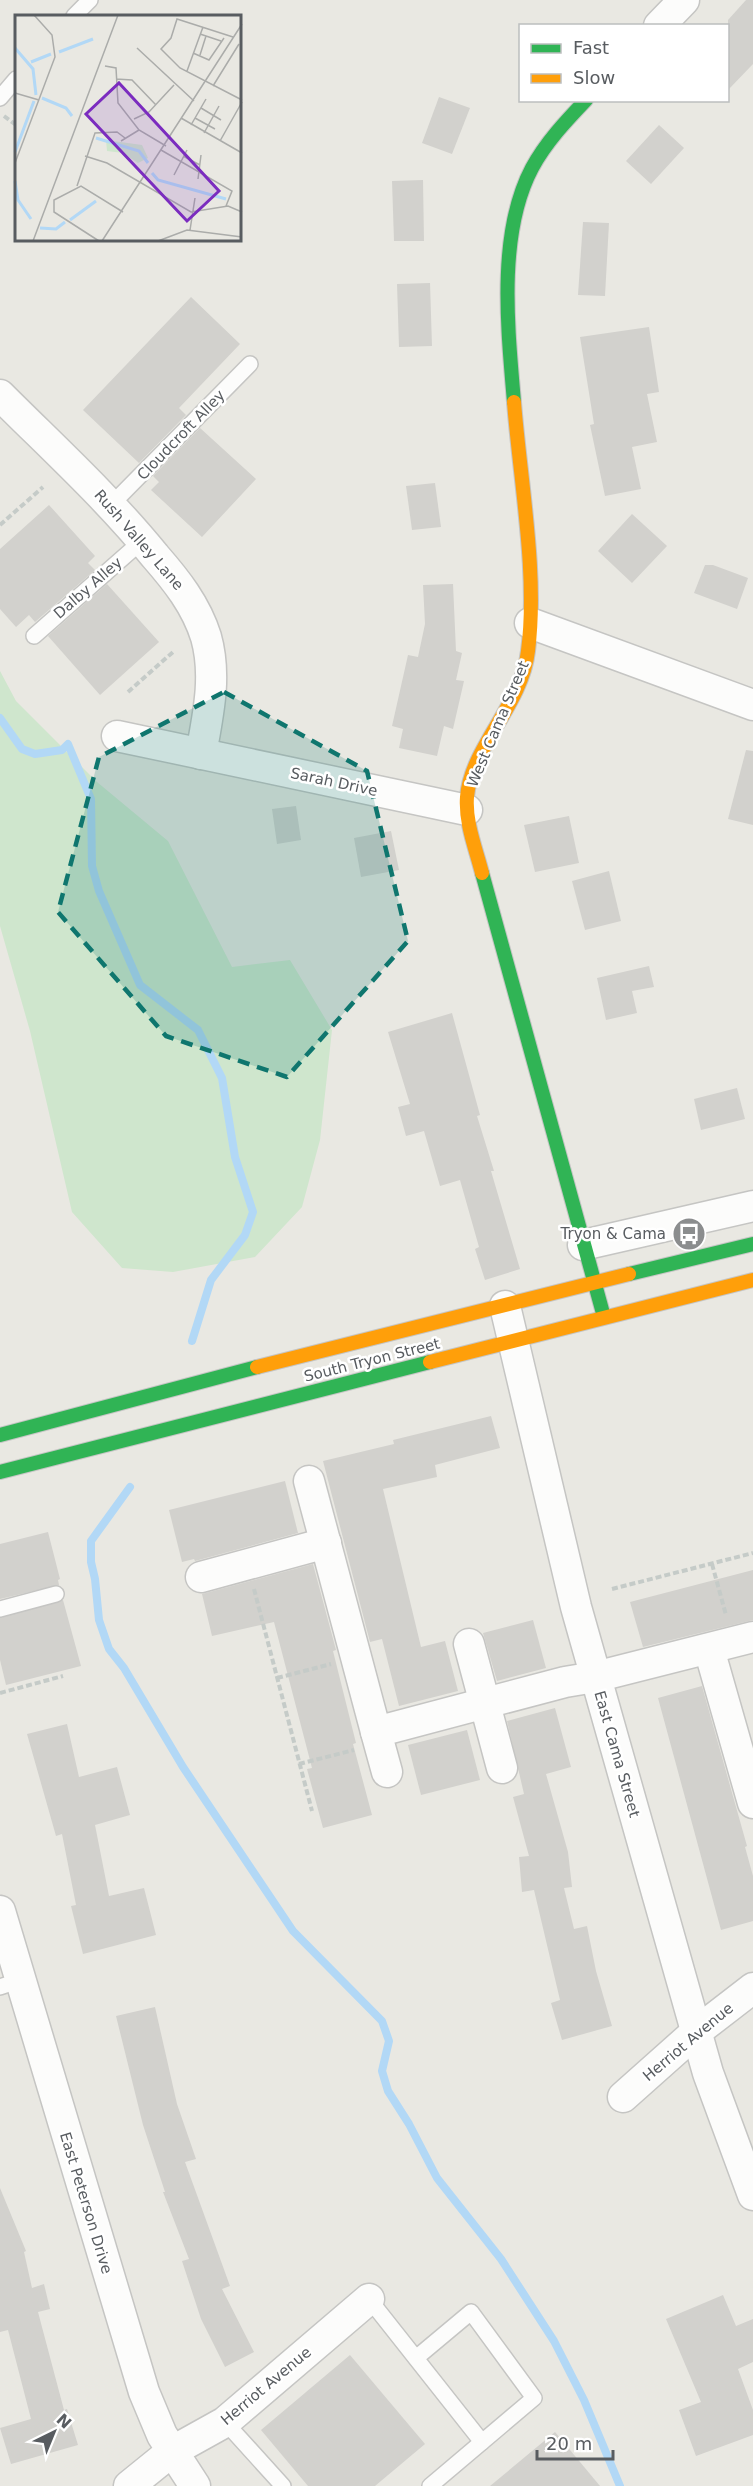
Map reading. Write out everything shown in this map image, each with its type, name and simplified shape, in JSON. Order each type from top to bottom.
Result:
[{"type":"main road","name":"West Cama Street","points":[[584,102],[546,143],[527,179],[511,237],[508,291],[510,353],[529,564],[530,623],[525,669],[477,764],[468,788],[467,810],[474,843],[604,1317]]},
{"type":"main road","name":"South Tryon Street","points":[[0,1435],[329,1348],[753,1244]]},
{"type":"main road","name":"South Tryon Street","points":[[0,1472],[753,1280]]},
{"type":"street","points":[[661,24],[684,0]]},
{"type":"street","name":"Rush Valley Lane","points":[[0,395],[143,540],[177,582],[195,610],[206,637],[211,666],[211,694],[201,754]]},
{"type":"street","points":[[530,623],[753,705]]},
{"type":"street","name":"Sarah Drive","points":[[117,736],[467,810]]},
{"type":"street","points":[[583,1245],[753,1206]]},
{"type":"street","name":"East Cama Street","points":[[505,1306],[576,1607],[696,2032],[724,2120],[753,2195]]},
{"type":"street","points":[[309,1481],[326,1543],[369,1740],[387,1772]]},
{"type":"street","points":[[201,1577],[326,1543]]},
{"type":"street","points":[[369,1740],[485,1703],[753,1637]]},
{"type":"street","points":[[469,1644],[502,1768]]},
{"type":"street","points":[[708,1648],[753,1803]]},
{"type":"street","name":"East Peterson Drive","points":[[0,1913],[10,1984],[144,2392],[171,2452],[195,2486]]},
{"type":"street","name":"Herriot Avenue","points":[[623,2097],[696,2032],[753,1988]]},
{"type":"street","name":"Herriot Avenue","points":[[129,2486],[171,2452],[225,2422],[369,2300]]},
{"type":"lane","points":[[75,15],[90,0]]},
{"type":"lane","points":[[0,98],[15,79]]},
{"type":"lane","name":"Cloudcroft Alley","points":[[111,505],[250,364]]},
{"type":"lane","name":"Dalby Alley","points":[[34,636],[143,540]]},
{"type":"lane","points":[[0,1609],[56,1593]]},
{"type":"lane","points":[[369,2300],[482,2442]]},
{"type":"lane","points":[[416,2358],[471,2313],[534,2398],[430,2486]]},
{"type":"lane","points":[[225,2422],[283,2486]]},
{"type":"path","points":[[1,114],[15,124]]},
{"type":"path","points":[[0,525],[43,487]]},
{"type":"path","points":[[128,692],[173,652]]},
{"type":"path","points":[[612,1589],[753,1553]]},
{"type":"path","points":[[712,1564],[727,1620]]},
{"type":"path","points":[[253,1584],[312,1811]]},
{"type":"path","points":[[277,1678],[338,1662]]},
{"type":"path","points":[[0,1693],[63,1676]]},
{"type":"path","points":[[299,1764],[369,1740]]},
{"type":"highlighted area","points":[[224,692],[367,771],[408,941],[287,1077],[166,1036],[58,912],[99,757]]},
{"type":"green space","points":[[0,671],[16,701],[97,782],[168,841],[232,967],[290,960],[332,1030],[320,1140],[302,1207],[255,1257],[173,1272],[122,1268],[72,1212],[30,1031],[0,926]]},
{"type":"building","points":[[746,0],[753,0],[753,64],[729,89],[729,24],[728,20]]},
{"type":"building","points":[[439,97],[470,108],[452,154],[422,143]]},
{"type":"building","points":[[659,125],[684,148],[651,184],[626,161]]},
{"type":"building","points":[[423,180],[424,241],[394,241],[392,181]]},
{"type":"building","points":[[583,222],[609,223],[605,296],[578,295]]},
{"type":"building","points":[[430,283],[432,346],[399,347],[397,284]]},
{"type":"building","points":[[191,297],[240,344],[179,408],[186,415],[139,463],[83,410]]},
{"type":"building","points":[[649,327],[659,392],[647,394],[657,442],[632,447],[641,489],[605,496],[590,425],[594,424],[580,337]]},
{"type":"building","points":[[200,428],[256,479],[202,537],[151,490],[159,482],[153,476]]},
{"type":"building","points":[[435,483],[441,527],[412,530],[406,486]]},
{"type":"building","points":[[49,505],[95,556],[88,563],[95,570],[35,622],[29,615],[16,627],[0,609],[0,549]]},
{"type":"building","points":[[632,514],[667,546],[632,583],[598,551]]},
{"type":"building","points":[[705,565],[713,565],[748,578],[737,609],[694,593]]},
{"type":"building","points":[[107,584],[159,642],[100,695],[48,636]]},
{"type":"building","points":[[453,584],[456,651],[462,653],[456,680],[464,681],[453,729],[444,726],[437,756],[399,748],[403,729],[392,726],[408,655],[418,657],[425,624],[423,585]]},
{"type":"building","points":[[746,750],[753,751],[753,825],[728,819]]},
{"type":"building","points":[[296,806],[301,840],[277,844],[272,809]]},
{"type":"building","points":[[569,816],[579,863],[535,872],[524,825]]},
{"type":"building","points":[[391,831],[399,870],[361,877],[354,838]]},
{"type":"building","points":[[609,871],[621,921],[585,930],[572,881]]},
{"type":"building","points":[[649,966],[654,987],[632,991],[637,1013],[606,1020],[597,978]]},
{"type":"building","points":[[452,1013],[480,1115],[477,1116],[494,1171],[491,1171],[520,1269],[485,1280],[475,1249],[479,1247],[460,1180],[440,1186],[424,1131],[406,1136],[398,1107],[410,1104],[388,1032]]},
{"type":"building","points":[[737,1088],[745,1119],[701,1130],[694,1099]]},
{"type":"building","points":[[491,1416],[500,1448],[435,1465],[437,1477],[383,1489],[421,1647],[445,1641],[458,1691],[399,1706],[382,1639],[370,1642],[323,1461],[394,1444],[393,1440]]},
{"type":"building","points":[[285,1481],[298,1533],[195,1561],[194,1559],[182,1562],[169,1510]]},
{"type":"building","points":[[48,1532],[60,1579],[58,1580],[59,1585],[0,1599],[0,1544]]},
{"type":"building","points":[[313,1564],[336,1650],[333,1651],[356,1743],[353,1744],[372,1815],[323,1828],[307,1769],[312,1768],[274,1622],[212,1636],[202,1594]]},
{"type":"building","points":[[753,1570],[753,1620],[643,1647],[630,1602]]},
{"type":"building","points":[[63,1600],[81,1666],[6,1685],[0,1660],[0,1618]]},
{"type":"building","points":[[533,1620],[546,1668],[497,1681],[483,1633]]},
{"type":"building","points":[[702,1686],[747,1846],[745,1847],[753,1876],[753,1921],[721,1930],[658,1698]]},
{"type":"building","points":[[555,1708],[571,1767],[546,1774],[568,1852],[572,1887],[564,1888],[574,1929],[587,1926],[596,1971],[612,2026],[562,2040],[551,2003],[560,2000],[534,1890],[522,1892],[519,1857],[529,1856],[513,1797],[524,1794],[507,1721]]},
{"type":"building","points":[[67,1724],[79,1777],[117,1767],[130,1815],[95,1825],[109,1896],[144,1888],[156,1935],[83,1954],[71,1906],[76,1905],[62,1834],[56,1836],[27,1734]]},
{"type":"building","points":[[467,1730],[480,1780],[421,1795],[408,1745]]},
{"type":"building","points":[[155,2007],[177,2104],[196,2159],[185,2162],[230,2286],[222,2289],[254,2352],[225,2367],[201,2319],[182,2261],[189,2259],[163,2192],[165,2192],[143,2125],[116,2016]]},
{"type":"building","points":[[0,2188],[26,2251],[24,2252],[32,2288],[44,2284],[50,2309],[38,2312],[64,2410],[67,2409],[78,2445],[11,2464],[0,2428],[31,2419],[8,2330],[0,2332]]},
{"type":"building","points":[[723,2295],[736,2326],[753,2319],[753,2362],[738,2369],[753,2410],[753,2435],[696,2456],[679,2410],[701,2402],[666,2319]]},
{"type":"building","points":[[350,2355],[425,2444],[375,2486],[308,2486],[261,2430]]},
{"type":"building","points":[[555,2432],[600,2486],[490,2486]]},
{"type":"waterway","points":[[0,718],[22,749],[35,754],[62,750],[68,744],[91,799],[92,866],[99,891],[140,985],[198,1030],[222,1078],[235,1157],[253,1212],[245,1235],[211,1280],[192,1341]]},
{"type":"waterway","points":[[130,1487],[91,1541],[91,1562],[99,1620],[109,1649],[124,1668],[183,1767],[293,1931],[382,2021],[389,2041],[382,2071],[388,2091],[409,2124],[437,2178],[501,2259],[554,2341],[584,2400],[620,2486]]},
{"type":"traffic: fast","points":[[514,402],[508,314],[509,252],[514,222],[521,194],[532,168],[557,132],[584,102]]},
{"type":"traffic: fast","points":[[482,873],[604,1317]]},
{"type":"traffic: fast","points":[[629,1274],[753,1244]]},
{"type":"traffic: fast","points":[[0,1472],[430,1362]]},
{"type":"traffic: fast","points":[[0,1435],[257,1367]]},
{"type":"traffic: slow","points":[[482,873],[468,816],[467,797],[477,761],[507,708],[524,671],[531,621],[530,559],[514,402]]},
{"type":"traffic: slow","points":[[257,1367],[629,1274]]},
{"type":"traffic: slow","points":[[430,1362],[753,1280]]},
{"type":"place","name":"Tryon & Cama","points":[[689,1234]]}]
